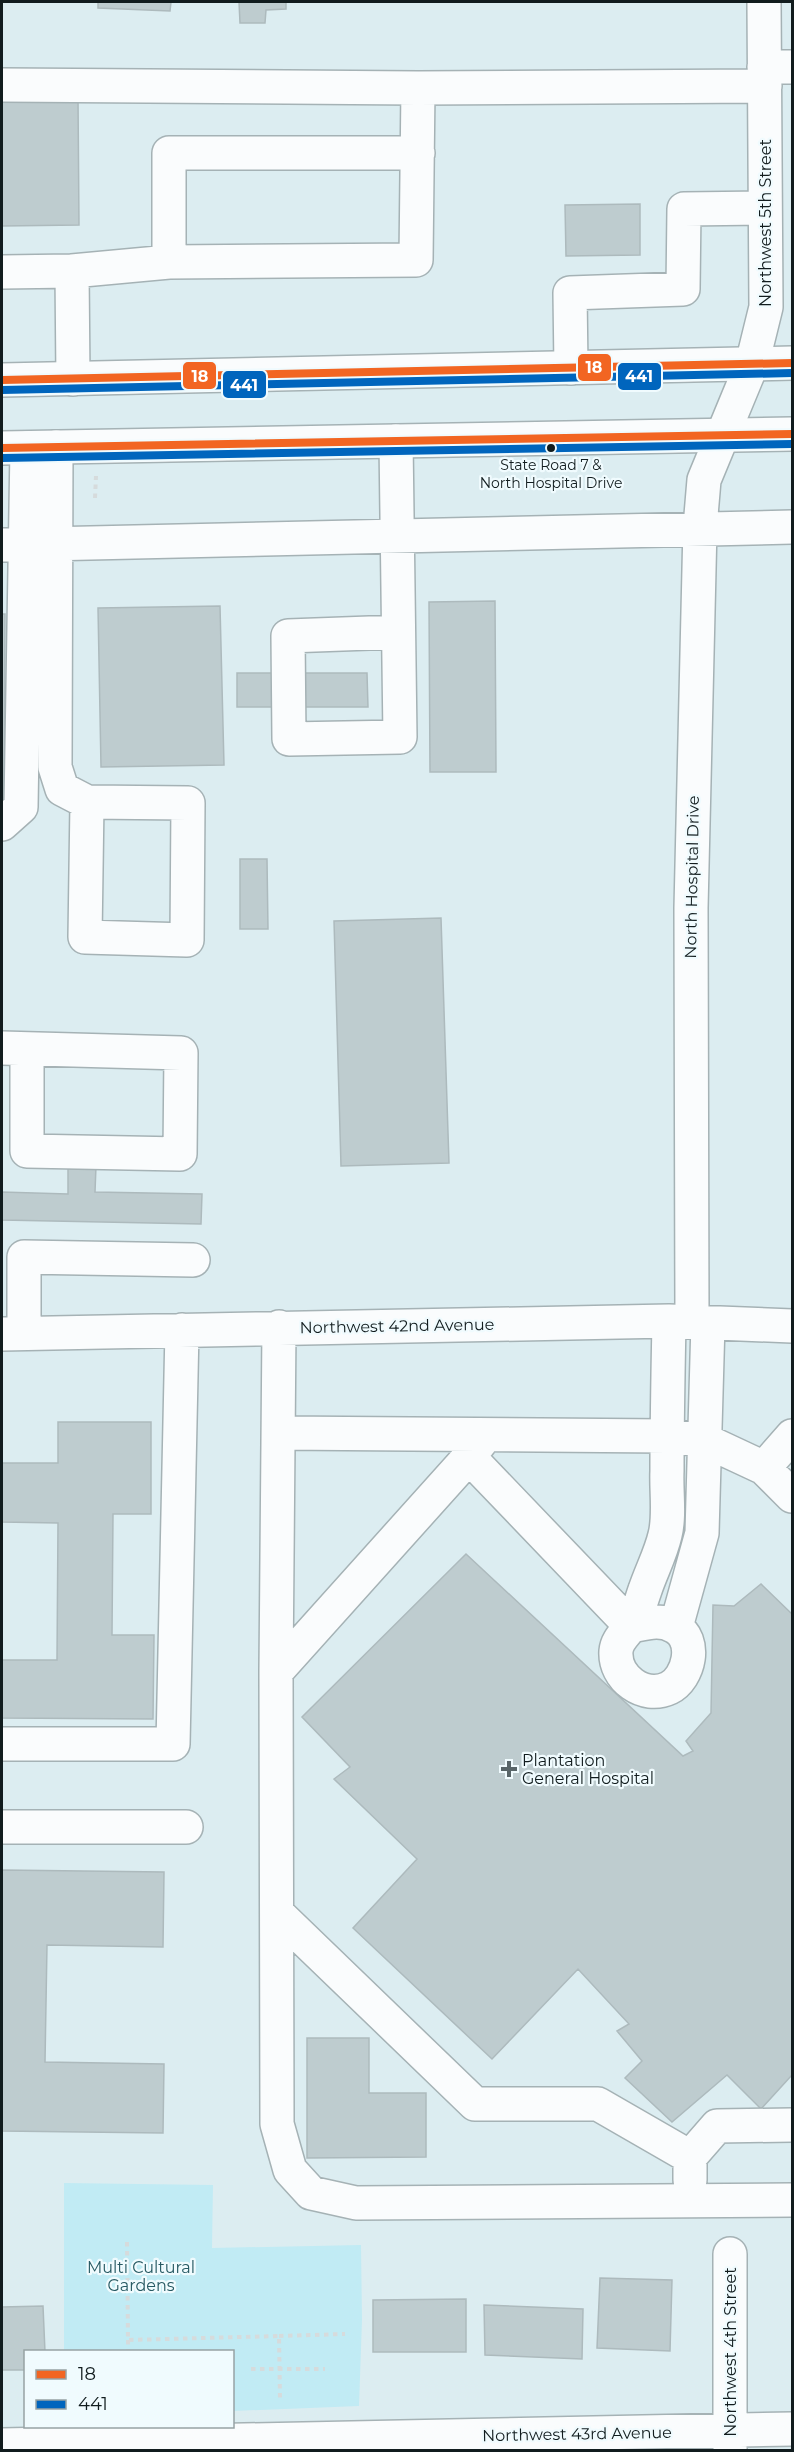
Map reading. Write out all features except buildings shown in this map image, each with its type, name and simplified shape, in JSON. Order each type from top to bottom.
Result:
[{"type":"street","name":"Northwest 5th Street","points":[[721,436],[752,364],[766,307],[765,208],[774,73],[764,2]]},
{"type":"street","points":[[2,85],[418,88],[774,73]]},
{"type":"street","points":[[2,272],[72,271],[169,261],[417,260],[418,88]]},
{"type":"street","points":[[169,261],[170,153],[418,153]]},
{"type":"street","points":[[572,368],[570,293],[682,289],[684,209],[765,208]]},
{"type":"street","points":[[72,271],[73,379]]},
{"type":"street","points":[[2,380],[792,363]]},
{"type":"street","points":[[2,824],[21,807],[28,544],[28,448],[792,434]]},
{"type":"street","name":"North Hospital Drive","points":[[689,1322],[691,908],[700,527],[704,480],[721,436]]},
{"type":"street","points":[[396,441],[400,737],[289,740],[288,636],[397,632]]},
{"type":"street","points":[[28,544],[792,526]]},
{"type":"street","points":[[28,544],[55,767],[62,789],[87,802],[188,803],[187,940],[85,937],[87,802]]},
{"type":"street","points":[[14,1049],[181,1053],[180,1154],[27,1151],[14,1049]]},
{"type":"street","points":[[13,1334],[24,1257],[193,1260]]},
{"type":"street","points":[[631,1626],[655,1621],[676,1627],[684,1637],[688,1649],[686,1669],[679,1680],[669,1688],[646,1691],[634,1686],[624,1678],[616,1651],[631,1626],[666,1533],[667,1436],[689,1322]]},
{"type":"street","points":[[676,1627],[702,1533],[704,1440],[689,1322]]},
{"type":"street","name":"Northwest 42nd Avenue","points":[[13,1334],[279,1327],[689,1322],[792,1326]]},
{"type":"street","points":[[279,1327],[276,1672],[277,2124],[290,2170],[311,2193],[356,2203],[792,2199]]},
{"type":"street","points":[[2,1744],[173,1744],[182,1330]]},
{"type":"street","points":[[279,1433],[477,1446],[667,1436],[704,1440],[764,1468],[792,1496]]},
{"type":"street","points":[[764,1468],[792,1436]]},
{"type":"street","points":[[477,1446],[631,1626]]},
{"type":"street","points":[[276,1672],[477,1446]]},
{"type":"street","points":[[2,1827],[186,1827]]},
{"type":"street","points":[[278,1914],[475,2104],[598,2104],[690,2157]]},
{"type":"street","points":[[690,2199],[690,2157],[717,2126],[792,2126]]},
{"type":"street","name":"Northwest 4th Street","points":[[730,2254],[731,2440]]},
{"type":"street","name":"Northwest 43rd Avenue","points":[[2,2445],[731,2440],[792,2429]]},
{"type":"path","points":[[95,498],[96,475]]},
{"type":"path","points":[[127,2242],[128,2350]]},
{"type":"path","points":[[128,2340],[345,2334]]},
{"type":"path","points":[[279,2336],[280,2399]]},
{"type":"path","points":[[251,2369],[325,2369]]},
{"type":"green space","name":"Multi Cultural Gardens","points":[[64,2183],[213,2185],[212,2248],[361,2245],[362,2320],[359,2406],[234,2411],[234,2350],[64,2350]]},
{"type":"transit line","name":"18","points":[[2,380],[792,363]]},
{"type":"transit line","name":"441","points":[[2,390],[792,373]]},
{"type":"transit line","name":"18","points":[[2,448],[792,434]]},
{"type":"transit line","name":"441","points":[[2,458],[792,444]]},
{"type":"place","name":"State Road 7 & North Hospital Drive","points":[[551,448]]},
{"type":"place","name":"Plantation General Hospital","points":[[509,1769]]}]
